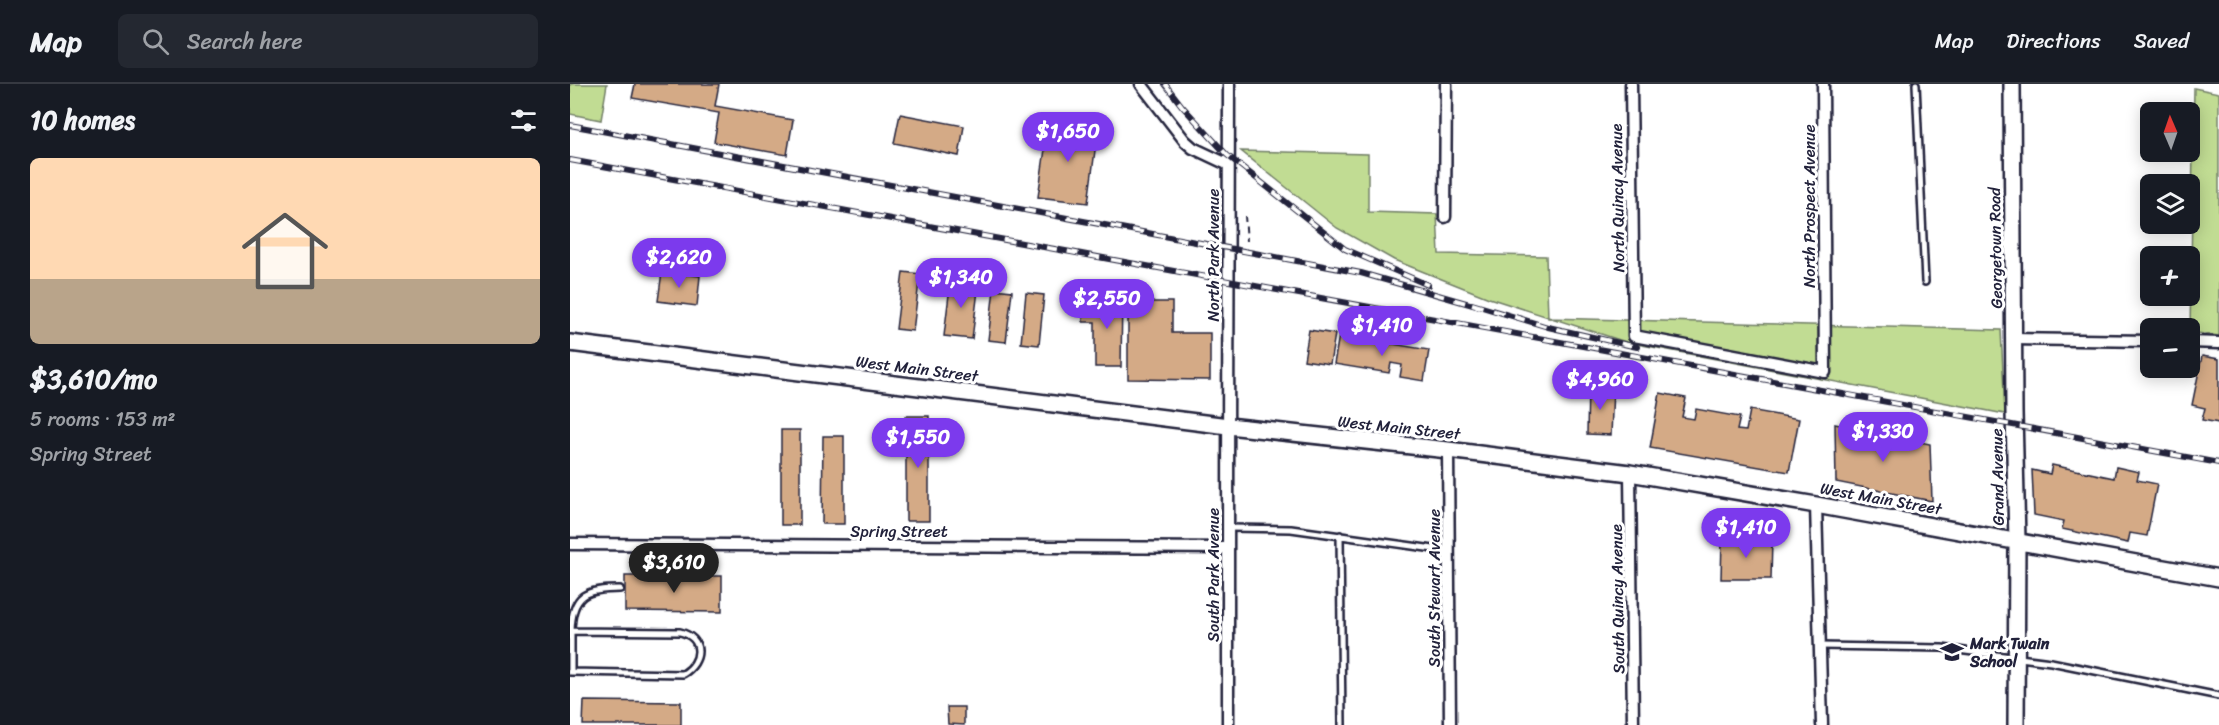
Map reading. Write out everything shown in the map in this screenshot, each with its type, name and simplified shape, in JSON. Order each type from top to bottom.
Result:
[{"type":"main road","name":"Georgetown Road","points":[[2012,84],[2014,412]]},
{"type":"main road","name":"West Main Street","points":[[570,343],[1630,474],[1816,505],[2219,578]]},
{"type":"main road","name":"Grand Avenue","points":[[2014,412],[2017,542],[2016,725]]},
{"type":"street","points":[[1141,84],[1185,141],[1193,148],[1227,164]]},
{"type":"street","name":"North Park Avenue","points":[[1228,426],[1229,84]]},
{"type":"street","points":[[1445,217],[1446,84]]},
{"type":"street","name":"North Quincy Avenue","points":[[1631,84],[1634,336],[1744,357]]},
{"type":"street","name":"North Prospect Avenue","points":[[1744,357],[1826,372],[1823,84]]},
{"type":"street","points":[[2014,339],[2140,341]]},
{"type":"street","points":[[2200,342],[2219,343]]},
{"type":"street","name":"South Park Avenue","points":[[1228,426],[1228,725]]},
{"type":"street","name":"South Stewart Avenue","points":[[1448,450],[1450,725]]},
{"type":"street","name":"South Quincy Avenue","points":[[1630,474],[1633,725]]},
{"type":"street","points":[[1816,505],[1822,725]]},
{"type":"street","name":"Spring Street","points":[[570,544],[1228,548]]},
{"type":"lane","points":[[1916,84],[1925,282]]},
{"type":"lane","points":[[1228,528],[1291,529],[1449,551]]},
{"type":"lane","points":[[1340,535],[1341,725]]},
{"type":"lane","points":[[678,544],[678,573]]},
{"type":"lane","points":[[571,631],[690,634],[698,646],[695,663],[683,674],[571,672],[571,631],[571,613],[592,590],[620,589]]},
{"type":"lane","points":[[1820,646],[1942,648],[2051,662],[2219,696]]},
{"type":"path","points":[[1245,216],[1247,241]]},
{"type":"green space","points":[[570,84],[607,84],[601,120],[570,114]]},
{"type":"green space","points":[[2194,88],[2219,93],[2219,336],[2200,333],[2200,318],[2190,318],[2190,306],[2200,306],[2200,246],[2191,246],[2192,234],[2200,234],[2200,174],[2193,174],[2193,162],[2200,162],[2200,102],[2194,102]]},
{"type":"green space","points":[[1241,151],[1368,154],[1368,212],[1437,214],[1439,254],[1546,256],[1548,317],[1489,298],[1394,260],[1337,228]]},
{"type":"green space","points":[[1552,318],[2001,330],[2005,414],[1626,342]]},
{"type":"building","points":[[635,84],[719,84],[715,106],[793,120],[787,155],[714,142],[719,113],[632,98]]},
{"type":"building","points":[[900,114],[964,126],[959,156],[894,143]]},
{"type":"building","points":[[1049,122],[1098,128],[1088,203],[1038,197]]},
{"type":"building","points":[[662,272],[700,276],[697,306],[658,301]]},
{"type":"building","points":[[903,272],[920,274],[913,331],[896,329]]},
{"type":"building","points":[[951,278],[979,282],[972,339],[944,336]]},
{"type":"building","points":[[994,289],[1012,291],[1006,342],[988,340]]},
{"type":"building","points":[[1026,293],[1044,295],[1039,345],[1021,343]]},
{"type":"building","points":[[1095,295],[1122,296],[1121,367],[1095,367],[1095,322],[1083,322],[1083,312],[1095,312]]},
{"type":"building","points":[[1128,302],[1172,302],[1172,333],[1210,333],[1210,380],[1128,379]]},
{"type":"building","points":[[1309,330],[1335,334],[1330,364],[1304,360]]},
{"type":"building","points":[[1339,335],[1429,350],[1424,381],[1400,377],[1402,365],[1391,363],[1389,373],[1334,364]]},
{"type":"building","points":[[2202,356],[2219,359],[2219,423],[2202,420],[2205,408],[2192,405],[2198,378],[2200,378]]},
{"type":"building","points":[[1588,387],[1613,388],[1611,435],[1587,434]]},
{"type":"building","points":[[1660,393],[1686,398],[1682,417],[1694,419],[1696,409],[1740,417],[1737,430],[1746,431],[1750,410],[1799,419],[1789,472],[1650,448]]},
{"type":"building","points":[[906,416],[929,416],[929,521],[906,521]]},
{"type":"building","points":[[1835,424],[1930,444],[1932,501],[1836,482]]},
{"type":"building","points":[[781,430],[800,430],[800,525],[781,525]]},
{"type":"building","points":[[823,436],[844,436],[844,524],[822,524]]},
{"type":"building","points":[[2052,465],[2114,478],[2116,467],[2139,472],[2137,480],[2157,484],[2147,536],[2130,533],[2128,543],[2062,529],[2064,521],[2034,515],[2032,470],[2050,474]]},
{"type":"building","points":[[1722,539],[1772,540],[1771,579],[1721,579]]},
{"type":"building","points":[[625,576],[722,576],[722,612],[625,611]]},
{"type":"building","points":[[584,701],[681,702],[681,725],[583,725]]},
{"type":"building","points":[[947,707],[964,707],[964,725],[948,724]]},
{"type":"railway","points":[[1165,84],[1227,155],[1345,249],[1428,285]]},
{"type":"railway","points":[[570,125],[1361,273],[1480,307]]},
{"type":"railway","points":[[570,160],[2219,463]]},
{"type":"railway","points":[[1472,304],[1548,327],[1637,347]]},
{"type":"place","name":"Mark Twain School","points":[[1952,652]]}]
